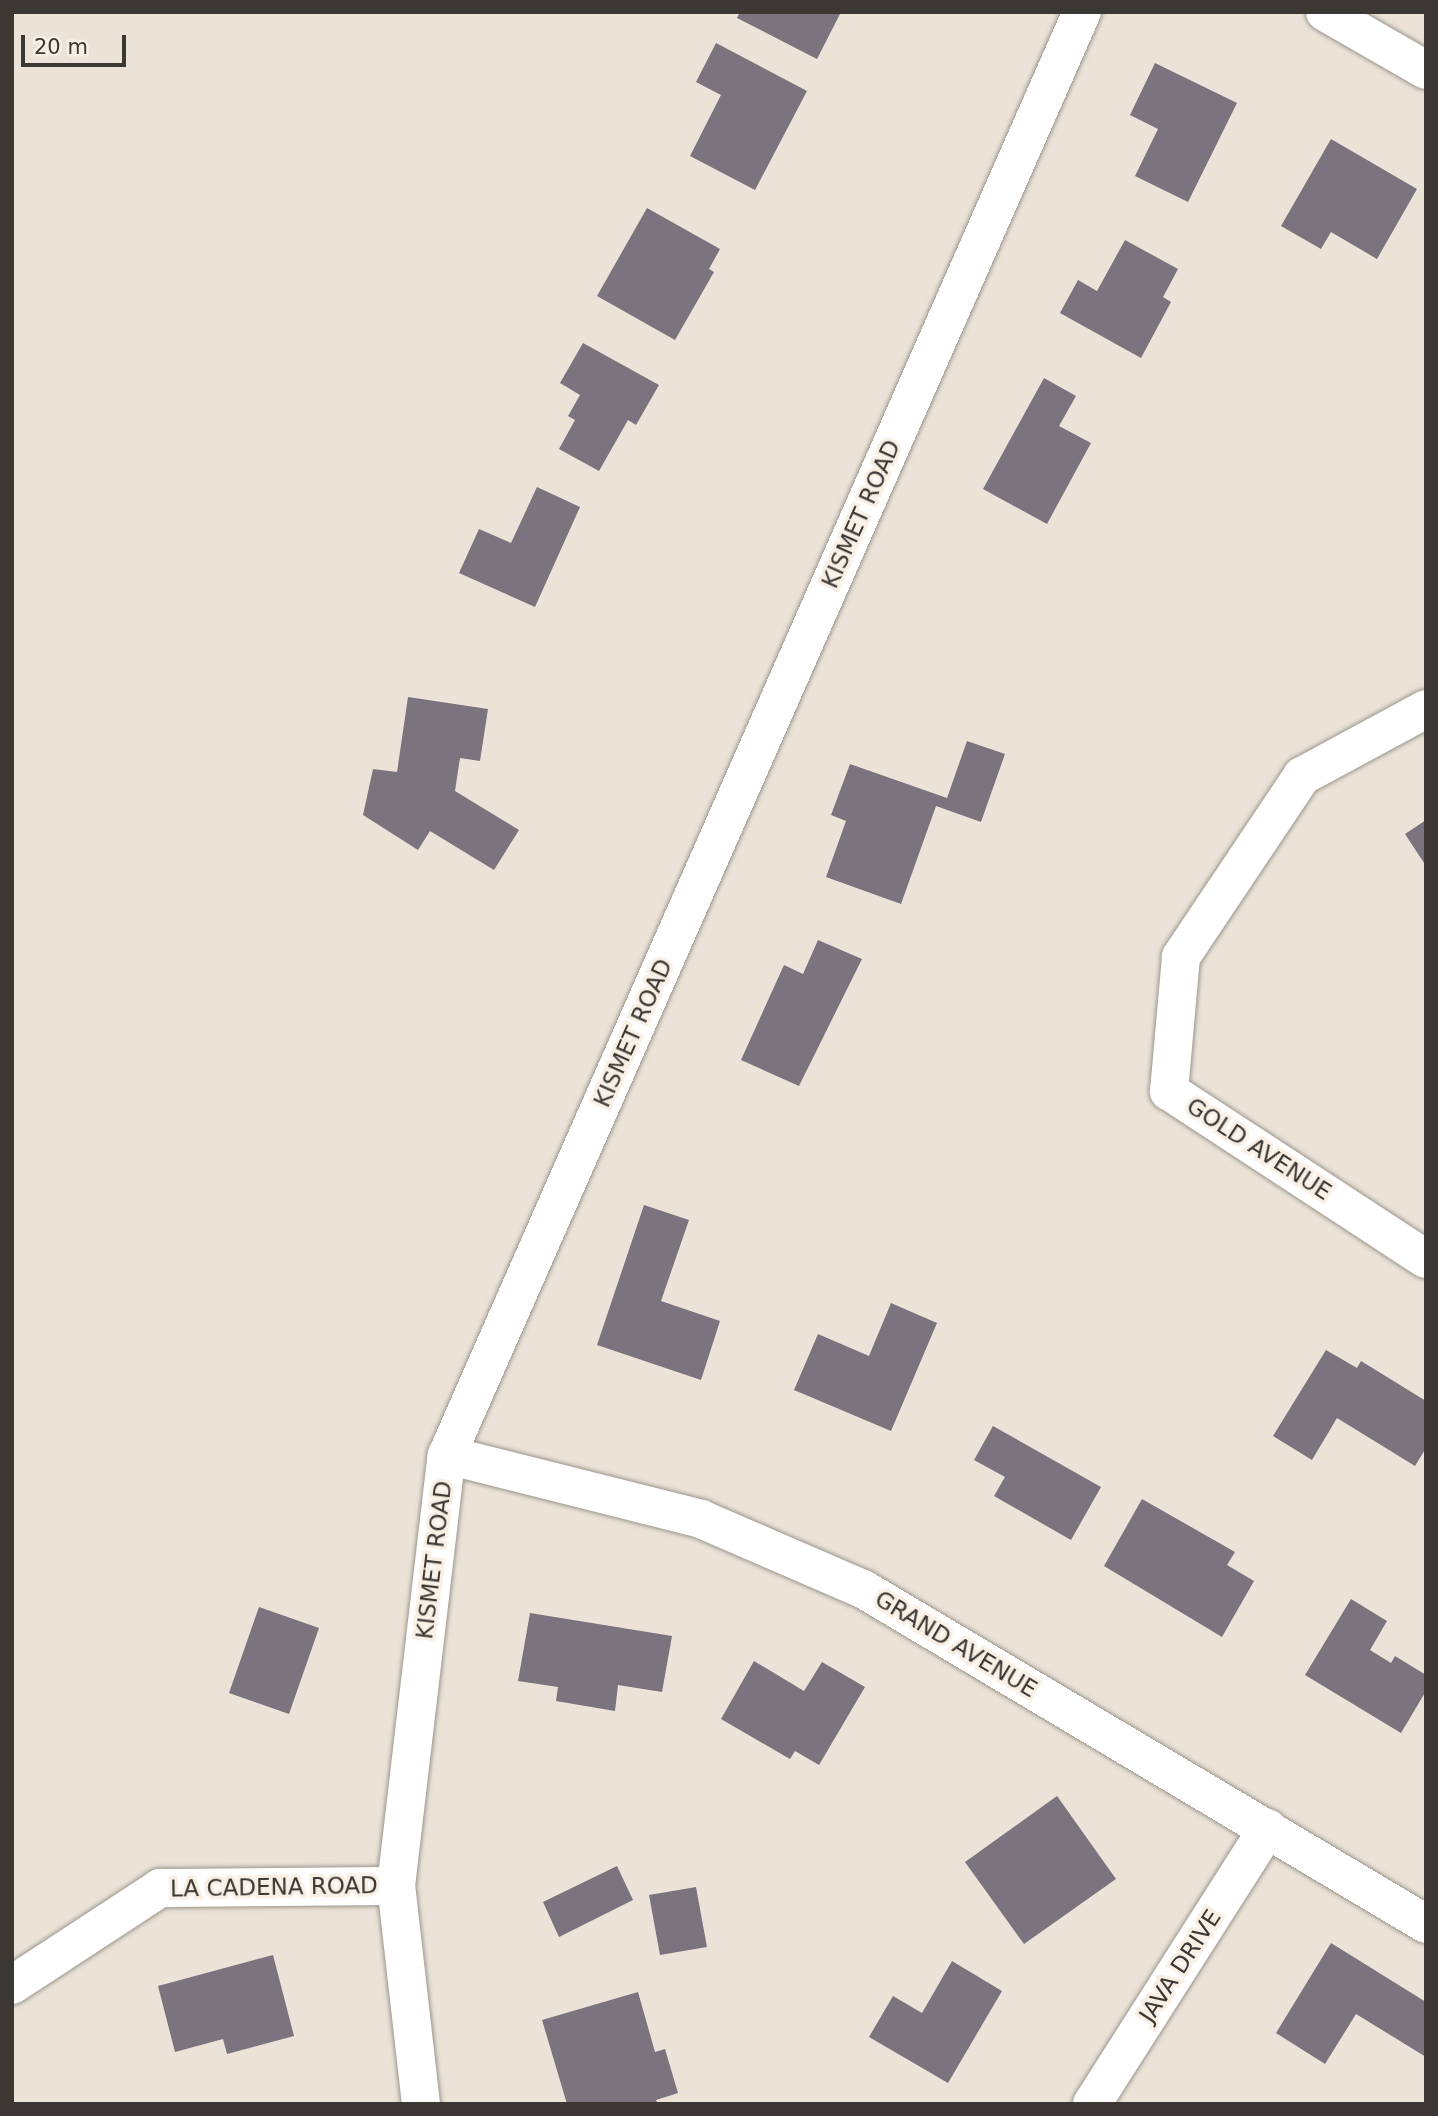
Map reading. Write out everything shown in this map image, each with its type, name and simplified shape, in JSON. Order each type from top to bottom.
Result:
[{"type":"street","name":"KISMET ROAD","points":[[421,2104],[396,1886],[447,1455],[1082,12]]},
{"type":"street","points":[[1325,12],[1426,70]]},
{"type":"street","name":"GOLD AVENUE","points":[[1426,709],[1302,776],[1181,957],[1169,1091],[1426,1259]]},
{"type":"street","name":"GRAND AVENUE","points":[[447,1455],[701,1519],[863,1589],[1426,1924]]},
{"type":"street","name":"JAVA DRIVE","points":[[1092,2104],[1268,1828]]},
{"type":"street","name":"LA CADENA ROAD","points":[[12,1985],[160,1888],[396,1886]]},
{"type":"building","points":[[740,12],[841,12],[817,59],[737,18]]},
{"type":"building","points":[[716,43],[807,91],[755,190],[690,156],[721,95],[696,82]]},
{"type":"building","points":[[1155,63],[1237,103],[1188,202],[1135,176],[1158,129],[1130,115]]},
{"type":"building","points":[[1331,139],[1417,189],[1377,259],[1331,232],[1321,249],[1281,226]]},
{"type":"building","points":[[647,208],[720,249],[709,269],[714,272],[675,340],[597,296]]},
{"type":"building","points":[[1125,240],[1178,269],[1163,297],[1171,302],[1141,358],[1060,313],[1078,280],[1097,291]]},
{"type":"building","points":[[583,343],[659,385],[636,425],[628,420],[599,471],[559,449],[575,420],[568,416],[580,395],[560,383]]},
{"type":"building","points":[[1044,378],[1076,396],[1059,426],[1091,443],[1047,524],[983,489]]},
{"type":"building","points":[[537,487],[580,507],[535,607],[459,573],[479,529],[511,543]]},
{"type":"building","points":[[408,697],[488,709],[480,761],[460,758],[455,791],[519,830],[494,870],[430,831],[418,850],[363,815],[373,769],[397,772]]},
{"type":"building","points":[[967,741],[1005,754],[981,822],[936,806],[901,904],[826,877],[846,821],[831,815],[850,764],[947,798]]},
{"type":"building","points":[[1426,820],[1426,866],[1405,834]]},
{"type":"building","points":[[818,940],[862,959],[799,1086],[741,1060],[784,965],[803,974]]},
{"type":"building","points":[[644,1205],[689,1220],[661,1301],[720,1321],[701,1380],[597,1345]]},
{"type":"building","points":[[891,1303],[937,1323],[891,1431],[794,1390],[818,1334],[869,1356]]},
{"type":"building","points":[[1326,1350],[1357,1368],[1361,1361],[1426,1401],[1426,1448],[1415,1466],[1337,1418],[1312,1460],[1273,1436]]},
{"type":"building","points":[[993,1426],[1101,1487],[1071,1540],[994,1496],[1005,1477],[974,1460]]},
{"type":"building","points":[[1142,1499],[1235,1552],[1227,1565],[1254,1581],[1222,1637],[1104,1566]]},
{"type":"building","points":[[1351,1599],[1387,1621],[1370,1650],[1391,1663],[1395,1656],[1426,1675],[1426,1691],[1401,1733],[1305,1675]]},
{"type":"building","points":[[259,1607],[319,1628],[289,1714],[229,1693]]},
{"type":"building","points":[[530,1613],[672,1636],[662,1692],[618,1685],[615,1711],[556,1701],[558,1687],[518,1681]]},
{"type":"building","points":[[754,1661],[804,1691],[822,1662],[865,1687],[819,1765],[795,1751],[790,1759],[721,1719]]},
{"type":"building","points":[[1057,1796],[1116,1879],[1024,1944],[965,1862]]},
{"type":"building","points":[[617,1866],[633,1900],[559,1937],[543,1902]]},
{"type":"building","points":[[696,1887],[707,1947],[660,1955],[649,1895]]},
{"type":"building","points":[[1331,1943],[1426,2002],[1426,2057],[1356,2014],[1325,2064],[1276,2033]]},
{"type":"building","points":[[273,1955],[294,2036],[227,2054],[223,2039],[175,2052],[158,1986]]},
{"type":"building","points":[[952,1961],[1002,1991],[948,2083],[869,2037],[893,1996],[922,2013]]},
{"type":"building","points":[[638,1992],[655,2052],[665,2049],[678,2093],[656,2100],[658,2104],[567,2104],[542,2020]]}]
